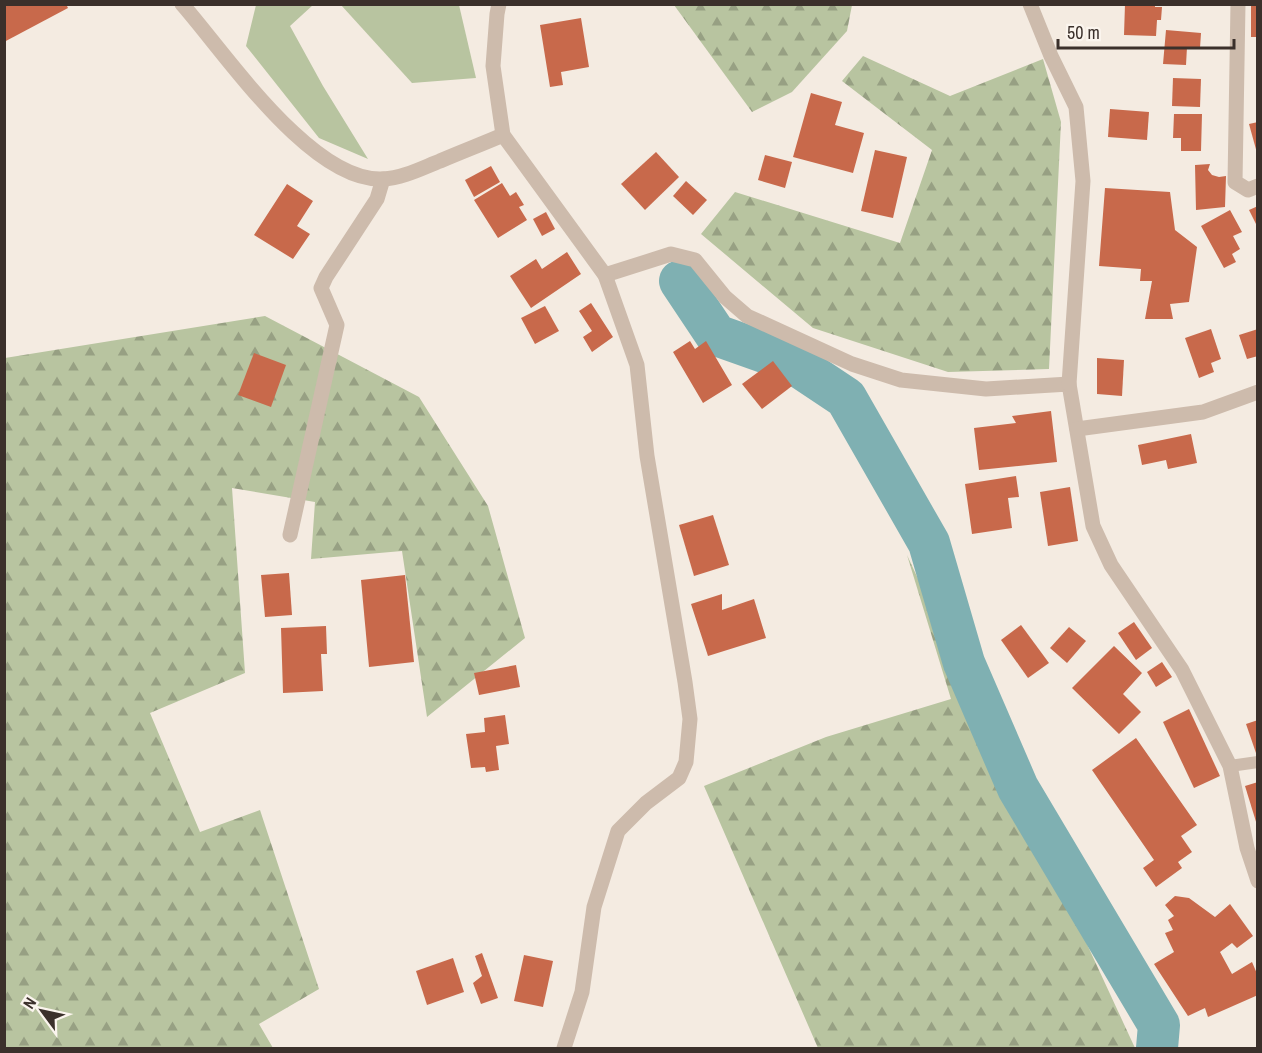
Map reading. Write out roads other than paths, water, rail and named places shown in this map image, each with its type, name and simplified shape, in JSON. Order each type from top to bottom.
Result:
[{"type":"street","points":[[182,4],[280,120],[315,152],[356,176],[383,179],[407,174],[503,135]]},
{"type":"street","points":[[499,4],[493,66],[503,135],[605,275],[637,365],[646,456],[690,719],[686,762],[679,778],[646,803],[618,831],[594,907],[582,992],[564,1048]]},
{"type":"street","points":[[1030,4],[1051,56],[1076,107],[1083,181],[1068,384],[1093,526],[1111,565],[1182,670],[1230,766],[1247,848],[1257,881]]},
{"type":"street","points":[[1238,4],[1234,182],[1248,190],[1257,186]]},
{"type":"street","points":[[290,535],[337,325],[321,288],[377,199],[383,179]]},
{"type":"street","points":[[605,275],[671,254],[695,261],[725,297],[747,316],[852,364],[901,380],[986,389],[1068,384]]},
{"type":"street","points":[[1077,429],[1203,412],[1257,392]]},
{"type":"lane","points":[[1230,766],[1257,762]]},
{"type":"waterway","points":[[680,281],[716,335],[792,362],[846,398],[929,543],[964,663],[1018,788],[1159,1025],[1157,1048]]}]
